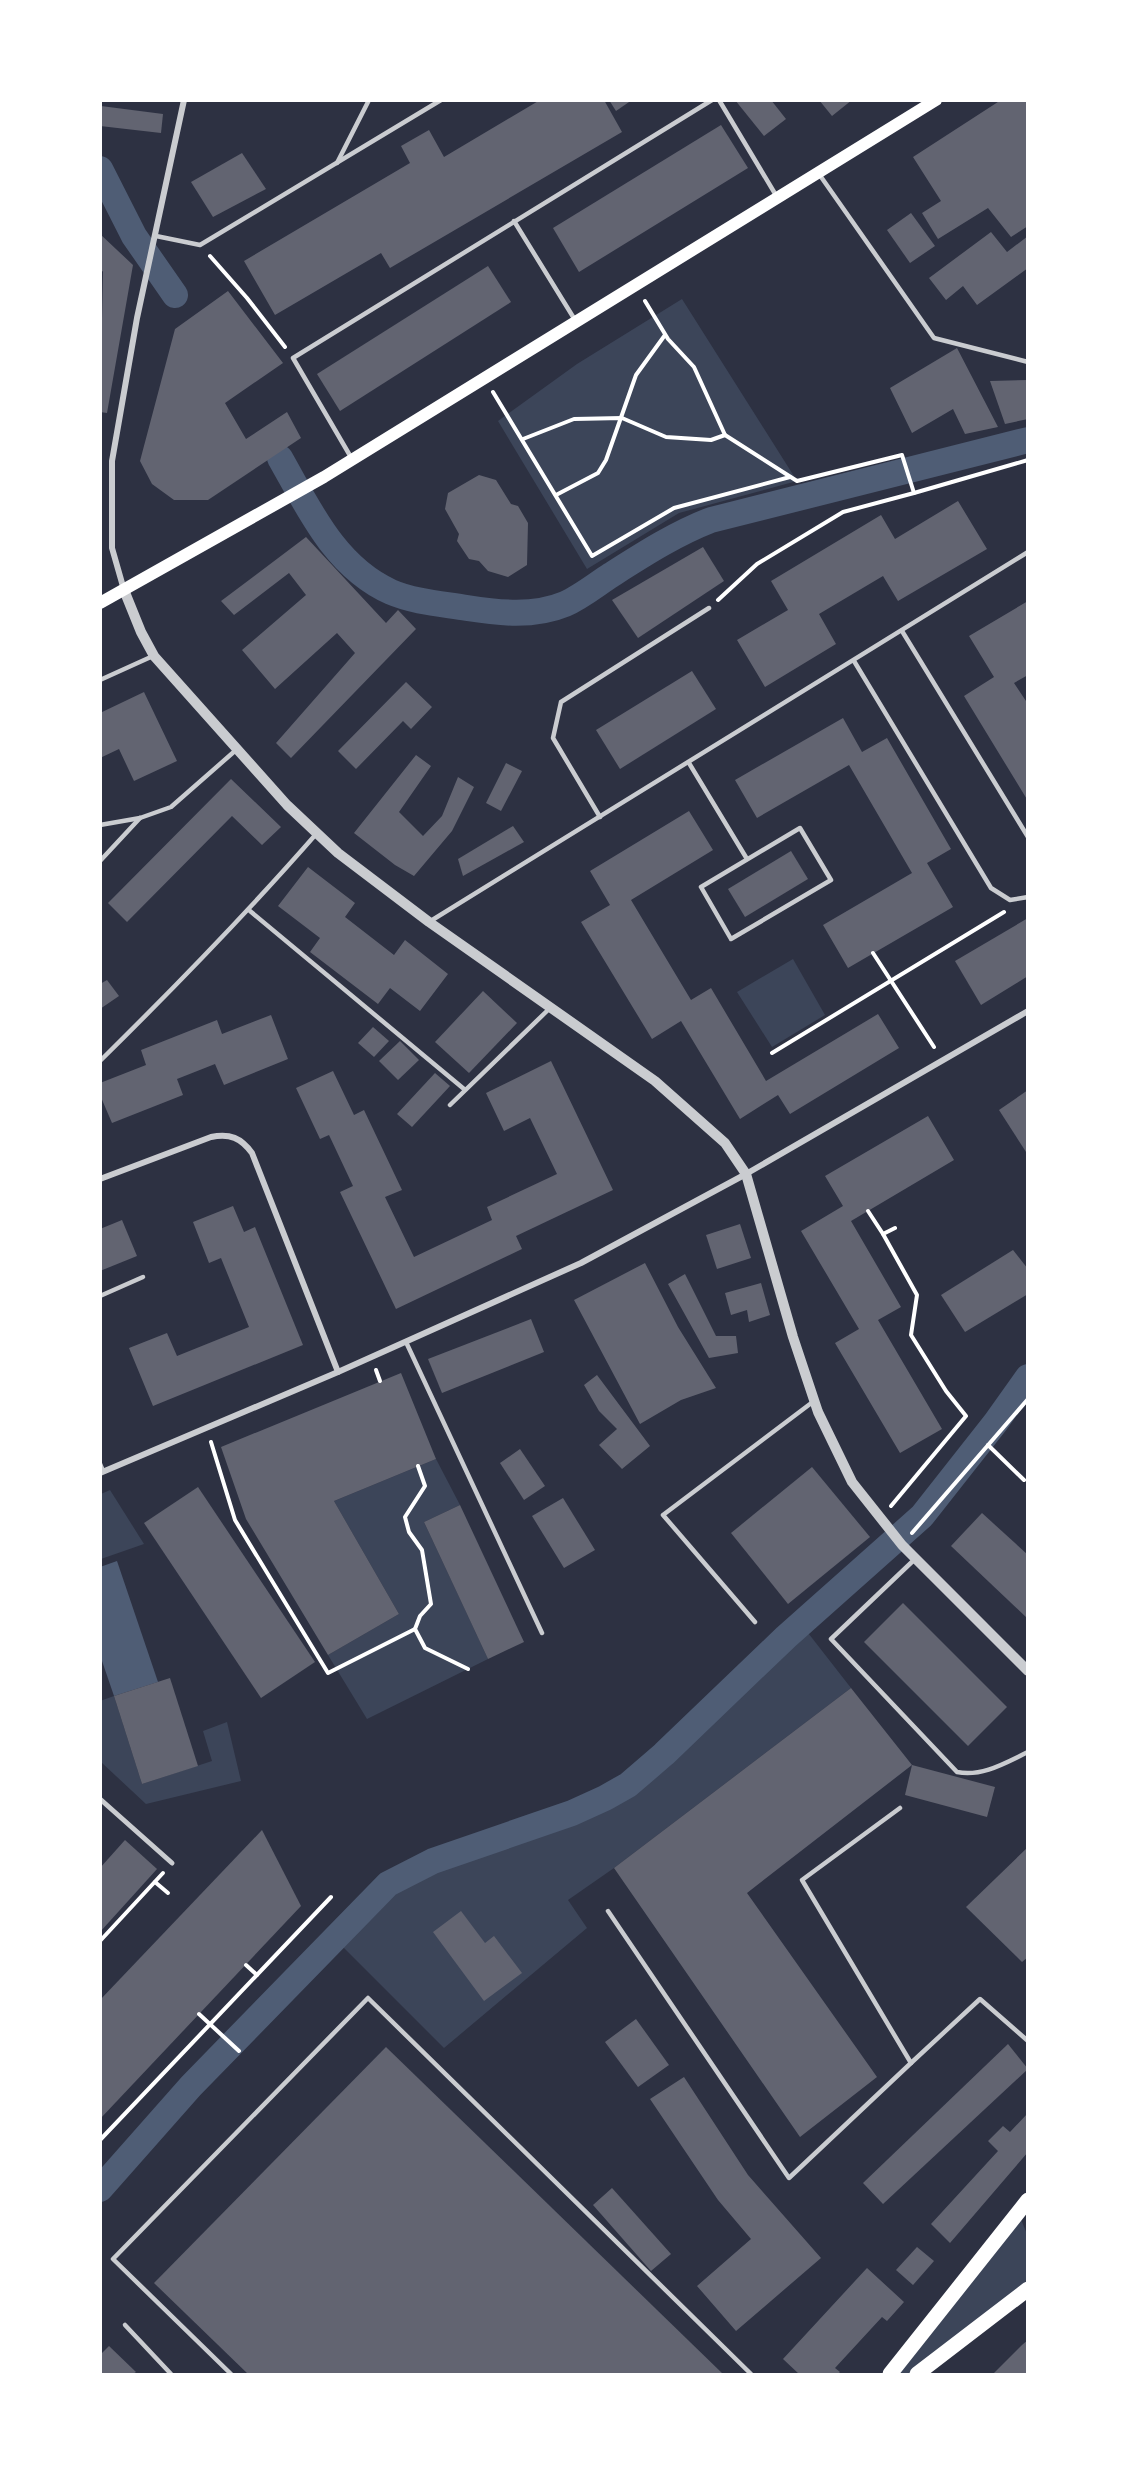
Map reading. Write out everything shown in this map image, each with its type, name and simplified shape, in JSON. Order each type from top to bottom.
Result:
[{"type":"main road","points":[[100,603],[324,477],[936,100]]},
{"type":"main road","points":[[890,2374],[1028,2200]]},
{"type":"main road","points":[[917,2374],[1028,2289]]},
{"type":"street","points":[[184,100],[144,288],[112,461],[112,548],[124,590],[141,632],[154,656],[287,805],[338,853],[429,922],[655,1081],[724,1143],[746,1174],[814,1401],[852,1482],[915,1559],[1028,1671]]},
{"type":"street","points":[[102,1472],[338,1372],[581,1263],[746,1174],[1028,1011]]},
{"type":"street","points":[[100,1179],[211,1137],[223,1135],[244,1142],[252,1153],[338,1372]]},
{"type":"street","points":[[100,1799],[172,1863]]},
{"type":"lane","points":[[337,163],[369,100]]},
{"type":"lane","points":[[156,236],[200,245],[441,100]]},
{"type":"lane","points":[[352,459],[293,358],[712,100]]},
{"type":"lane","points":[[719,100],[778,199]]},
{"type":"lane","points":[[819,174],[934,338],[1028,362]]},
{"type":"lane","points":[[514,222],[576,322]]},
{"type":"lane","points":[[429,922],[1028,552]]},
{"type":"lane","points":[[600,818],[553,738],[561,702],[709,609]]},
{"type":"lane","points":[[902,631],[1028,837]]},
{"type":"lane","points":[[100,680],[154,656]]},
{"type":"lane","points":[[854,660],[991,888],[1010,900],[1026,898]]},
{"type":"lane","points":[[100,825],[140,818],[171,807],[238,748]]},
{"type":"lane","points":[[689,763],[747,860]]},
{"type":"lane","points":[[100,861],[140,818]]},
{"type":"lane","points":[[800,828],[831,880],[731,939],[701,887],[747,860],[800,828]]},
{"type":"lane","points":[[100,1060],[211,947],[250,911],[316,833]]},
{"type":"lane","points":[[250,911],[465,1089]]},
{"type":"lane","points":[[450,1105],[551,1007]]},
{"type":"lane","points":[[100,1296],[143,1277]]},
{"type":"lane","points":[[406,1342],[542,1633]]},
{"type":"lane","points":[[755,1622],[663,1515],[814,1401]]},
{"type":"lane","points":[[100,1464],[102,1472]]},
{"type":"lane","points":[[915,1559],[831,1639],[957,1772],[968,1774],[991,1769],[1028,1752]]},
{"type":"lane","points":[[900,1808],[802,1880],[911,2063]]},
{"type":"lane","points":[[608,1911],[789,2178],[980,1999],[1028,2041]]},
{"type":"lane","points":[[231,2374],[113,2259],[368,1998],[751,2374]]},
{"type":"lane","points":[[125,2325],[167,2373]]},
{"type":"path","points":[[200,245],[247,298],[293,358]]},
{"type":"path","points":[[636,286],[666,335],[694,367],[725,435],[797,481],[902,455],[914,493]]},
{"type":"path","points":[[556,495],[597,474],[606,460],[636,375],[666,335]]},
{"type":"path","points":[[484,378],[592,556],[674,508],[791,477]]},
{"type":"path","points":[[523,439],[574,419],[622,418],[666,436],[711,440],[725,435]]},
{"type":"path","points":[[709,609],[757,564],[843,512],[1028,460]]},
{"type":"path","points":[[772,1053],[1026,898]]},
{"type":"path","points":[[873,953],[943,1060]]},
{"type":"path","points":[[868,1211],[917,1295],[911,1335],[946,1391],[966,1416],[881,1519]]},
{"type":"path","points":[[883,1234],[895,1227]]},
{"type":"path","points":[[376,1370],[380,1381]]},
{"type":"path","points":[[902,1545],[1028,1400]]},
{"type":"path","points":[[211,1441],[235,1520],[328,1673],[415,1629],[420,1616],[431,1604],[422,1550],[409,1532],[405,1517],[425,1485],[418,1466]]},
{"type":"path","points":[[988,1445],[1024,1480]]},
{"type":"path","points":[[415,1629],[425,1648],[468,1669]]},
{"type":"path","points":[[100,1941],[172,1863]]},
{"type":"path","points":[[155,1882],[168,1893]]},
{"type":"path","points":[[100,2140],[331,1897]]},
{"type":"path","points":[[246,1965],[257,1975]]},
{"type":"path","points":[[199,2014],[239,2051]]},
{"type":"shaded area","points":[[682,299],[797,481],[679,513],[587,569],[498,421],[577,364]]},
{"type":"shaded area","points":[[793,959],[825,1015],[772,1047],[737,992]]},
{"type":"shaded area","points":[[436,1459],[460,1505],[424,1522],[488,1659],[367,1719],[328,1655],[399,1614],[334,1501]]},
{"type":"shaded area","points":[[110,1490],[144,1544],[101,1559],[101,1494]]},
{"type":"shaded area","points":[[117,1561],[158,1682],[114,1696],[101,1658],[100,1567]]},
{"type":"shaded area","points":[[805,1629],[851,1688],[614,1868],[568,1900],[587,1928],[444,2048],[339,1943],[395,1891],[437,1869],[578,1817],[634,1790]]},
{"type":"shaded area","points":[[114,1696],[142,1784],[212,1761],[203,1731],[227,1722],[241,1781],[146,1804],[101,1762],[100,1701]]},
{"type":"shaded area","points":[[1020,2217],[1027,2234],[1027,2282],[910,2374],[894,2374]]},
{"type":"building","points":[[540,100],[604,100],[622,132],[390,268],[381,253],[275,315],[244,261],[410,163],[401,146],[429,130],[444,157]]},
{"type":"building","points":[[609,100],[632,100],[616,111]]},
{"type":"building","points":[[735,100],[771,100],[786,119],[764,136]]},
{"type":"building","points":[[819,100],[852,100],[832,116]]},
{"type":"building","points":[[1001,100],[1028,100],[1028,226],[1011,237],[988,208],[938,239],[922,213],[941,201],[913,157]]},
{"type":"building","points":[[101,106],[163,114],[161,133],[100,126]]},
{"type":"building","points":[[721,125],[748,168],[579,272],[553,228]]},
{"type":"building","points":[[242,153],[266,189],[213,217],[191,182]]},
{"type":"building","points":[[911,213],[935,246],[910,263],[887,230]]},
{"type":"building","points":[[991,232],[1007,252],[1028,236],[1028,268],[977,305],[963,286],[946,300],[929,278]]},
{"type":"building","points":[[100,234],[133,265],[107,413],[100,412],[103,271],[100,273]]},
{"type":"building","points":[[488,266],[511,302],[340,411],[317,374]]},
{"type":"building","points":[[228,291],[283,363],[225,403],[246,439],[287,412],[301,438],[208,500],[174,500],[152,484],[140,461],[175,329]]},
{"type":"building","points":[[957,348],[998,427],[965,434],[953,409],[912,433],[890,388]]},
{"type":"building","points":[[1028,380],[1028,419],[1005,424],[990,381]]},
{"type":"building","points":[[479,475],[496,480],[511,504],[518,506],[528,523],[527,565],[508,577],[488,571],[479,561],[469,559],[457,541],[459,534],[445,509],[448,493]]},
{"type":"building","points":[[958,501],[987,549],[898,601],[883,576],[819,614],[836,644],[765,687],[737,640],[788,610],[771,581],[881,515],[895,539]]},
{"type":"building","points":[[306,537],[386,623],[398,610],[416,629],[291,758],[276,743],[355,653],[337,633],[275,689],[242,650],[306,595],[289,573],[234,615],[221,601]]},
{"type":"building","points":[[703,547],[724,581],[638,638],[612,600]]},
{"type":"building","points":[[1028,601],[1028,675],[1014,683],[1028,704],[1028,801],[964,696],[994,677],[969,636]]},
{"type":"building","points":[[692,671],[716,709],[620,769],[596,730]]},
{"type":"building","points":[[406,682],[432,707],[411,729],[403,721],[356,769],[338,751]]},
{"type":"building","points":[[144,692],[177,761],[134,781],[119,749],[100,758],[100,713]]},
{"type":"building","points":[[843,718],[862,752],[887,738],[951,849],[927,863],[953,907],[848,968],[823,925],[912,873],[849,765],[757,818],[735,780]]},
{"type":"building","points":[[416,755],[431,766],[399,812],[423,836],[442,816],[458,777],[474,787],[452,831],[414,876],[395,865],[354,833]]},
{"type":"building","points":[[506,763],[522,771],[501,811],[486,803]]},
{"type":"building","points":[[231,779],[281,827],[262,845],[232,816],[127,922],[108,903]]},
{"type":"building","points":[[689,811],[713,850],[631,900],[691,1000],[711,988],[766,1081],[878,1014],[899,1048],[790,1114],[778,1095],[740,1119],[681,1021],[652,1039],[581,922],[610,905],[590,871]]},
{"type":"building","points":[[513,826],[524,842],[463,876],[458,859]]},
{"type":"building","points":[[791,851],[808,879],[745,917],[728,889]]},
{"type":"building","points":[[308,867],[355,903],[345,917],[394,955],[405,940],[448,974],[420,1011],[390,988],[378,1004],[310,952],[320,938],[278,906]]},
{"type":"building","points":[[1028,918],[1028,976],[981,1005],[955,961]]},
{"type":"building","points":[[107,980],[119,996],[100,1009],[100,984]]},
{"type":"building","points":[[483,991],[517,1023],[469,1073],[435,1042]]},
{"type":"building","points":[[271,1015],[288,1059],[224,1085],[215,1064],[177,1079],[183,1095],[112,1123],[100,1095],[100,1083],[146,1065],[141,1050],[217,1020],[222,1034]]},
{"type":"building","points":[[373,1027],[389,1041],[374,1057],[358,1043]]},
{"type":"building","points":[[400,1041],[419,1060],[398,1080],[379,1061]]},
{"type":"building","points":[[551,1061],[613,1190],[516,1236],[522,1249],[396,1309],[340,1192],[353,1186],[329,1135],[320,1139],[296,1088],[333,1071],[354,1115],[364,1110],[402,1190],[385,1197],[414,1257],[492,1220],[487,1207],[557,1174],[530,1118],[504,1131],[486,1093]]},
{"type":"building","points":[[435,1073],[450,1086],[412,1127],[397,1114]]},
{"type":"building","points":[[1028,1090],[1028,1155],[999,1110]]},
{"type":"building","points":[[928,1116],[954,1160],[851,1221],[901,1307],[878,1320],[942,1429],[900,1453],[835,1343],[859,1329],[801,1231],[843,1206],[825,1176]]},
{"type":"building","points":[[233,1206],[244,1232],[255,1227],[303,1345],[153,1406],[129,1348],[167,1333],[177,1356],[249,1327],[221,1258],[209,1263],[193,1222]]},
{"type":"building","points":[[122,1220],[137,1256],[100,1271],[100,1229]]},
{"type":"building","points":[[740,1224],[751,1258],[717,1269],[706,1235]]},
{"type":"building","points":[[1013,1250],[1028,1269],[1028,1294],[965,1332],[941,1295]]},
{"type":"building","points":[[645,1263],[678,1327],[716,1388],[681,1400],[640,1424],[574,1300]]},
{"type":"building","points":[[685,1274],[716,1336],[736,1336],[738,1353],[709,1358],[668,1284]]},
{"type":"building","points":[[761,1283],[770,1315],[749,1322],[747,1310],[731,1315],[725,1293]]},
{"type":"building","points":[[531,1319],[544,1352],[442,1393],[428,1359]]},
{"type":"building","points":[[401,1373],[436,1459],[334,1501],[399,1614],[328,1655],[246,1519],[221,1447]]},
{"type":"building","points":[[597,1375],[650,1446],[622,1469],[599,1445],[617,1429],[599,1411],[584,1385]]},
{"type":"building","points":[[520,1449],[545,1486],[524,1500],[500,1463]]},
{"type":"building","points":[[812,1467],[870,1537],[788,1604],[731,1533]]},
{"type":"building","points":[[198,1487],[315,1662],[261,1698],[144,1523]]},
{"type":"building","points":[[563,1498],[595,1550],[564,1568],[532,1516]]},
{"type":"building","points":[[460,1505],[524,1642],[488,1659],[424,1522]]},
{"type":"building","points":[[982,1513],[1028,1555],[1028,1619],[951,1546]]},
{"type":"building","points":[[903,1603],[1007,1707],[968,1746],[864,1642]]},
{"type":"building","points":[[170,1678],[198,1766],[142,1784],[114,1696]]},
{"type":"building","points":[[851,1688],[912,1765],[747,1893],[877,2077],[800,2137],[614,1868]]},
{"type":"building","points":[[912,1765],[995,1787],[987,1817],[905,1795]]},
{"type":"building","points":[[262,1830],[301,1906],[100,2119],[100,2000]]},
{"type":"building","points":[[125,1840],[157,1869],[100,1932],[100,1868]]},
{"type":"building","points":[[1028,1847],[1028,1957],[1022,1962],[966,1907]]},
{"type":"building","points":[[461,1911],[485,1943],[494,1936],[522,1973],[484,2001],[433,1932]]},
{"type":"building","points":[[636,2019],[669,2065],[638,2087],[605,2042]]},
{"type":"building","points":[[1008,2044],[1028,2069],[883,2204],[863,2183]]},
{"type":"building","points":[[386,2047],[723,2374],[248,2374],[154,2283]]},
{"type":"building","points":[[684,2077],[748,2175],[821,2258],[736,2331],[697,2286],[751,2239],[718,2200],[650,2099]]},
{"type":"building","points":[[1028,2113],[1028,2152],[950,2243],[931,2224],[998,2151],[988,2141],[1003,2126],[1010,2132]]},
{"type":"building","points":[[612,2188],[671,2254],[651,2271],[593,2205]]},
{"type":"building","points":[[917,2247],[934,2261],[913,2285],[896,2270]]},
{"type":"building","points":[[867,2268],[904,2302],[887,2321],[882,2317],[835,2368],[840,2372],[838,2374],[799,2374],[783,2359]]},
{"type":"building","points":[[1028,2340],[1028,2374],[993,2374],[1022,2345]]},
{"type":"building","points":[[109,2346],[136,2372],[133,2374],[100,2374],[100,2355]]},
{"type":"waterway","points":[[100,169],[134,236],[175,295]]},
{"type":"waterway","points":[[280,458],[325,535],[354,568],[371,581],[391,592],[419,600],[479,610],[516,613],[541,611],[565,604],[660,545],[711,520],[1028,440]]},
{"type":"waterway","points":[[100,2189],[191,2086],[388,1884],[433,1861],[572,1813],[605,1798],[628,1785],[664,1754],[786,1637],[922,1516],[996,1422],[1028,1377]]}]
